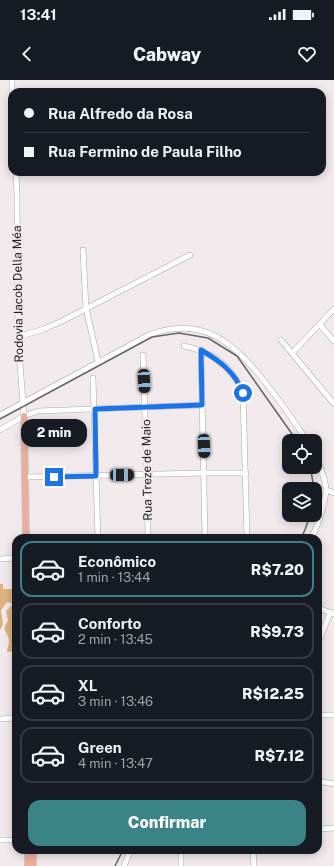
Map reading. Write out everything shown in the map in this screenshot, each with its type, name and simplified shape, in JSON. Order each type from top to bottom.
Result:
[{"type":"main road","points":[[24,416],[26,534]]},
{"type":"main road","points":[[28,854],[28,866]]},
{"type":"main road","points":[[33,854],[33,866]]},
{"type":"street","name":"Rodovia Jacob Della Méa","points":[[16,176],[18,337],[24,416]]},
{"type":"street","points":[[83,250],[86,308],[98,361]]},
{"type":"street","points":[[18,337],[44,329],[62,321],[190,255]]},
{"type":"street","points":[[292,352],[334,309]]},
{"type":"street","points":[[320,325],[334,341]]},
{"type":"street","points":[[0,415],[98,361],[149,335],[160,331],[177,328],[191,329],[223,340],[250,363],[291,415],[303,434]]},
{"type":"street","points":[[281,340],[334,404]]},
{"type":"street","points":[[184,346],[201,350],[216,358],[228,368],[239,383],[243,393],[247,534]]},
{"type":"street","points":[[201,350],[205,534]]},
{"type":"street","name":"Rua Treze de Maio","points":[[143,355],[148,474],[148,534]]},
{"type":"street","points":[[94,378],[98,534]]},
{"type":"street","points":[[0,430],[24,416],[38,412],[202,405]]},
{"type":"street","points":[[26,477],[246,473]]},
{"type":"street","points":[[313,534],[318,523],[326,490],[322,474]]},
{"type":"street","points":[[326,490],[334,493]]},
{"type":"street","points":[[0,559],[12,558]]},
{"type":"street","points":[[322,609],[332,613],[322,634]]},
{"type":"street","points":[[322,715],[334,715]]},
{"type":"street","points":[[0,719],[12,718]]},
{"type":"street","points":[[322,782],[334,784]]},
{"type":"street","points":[[322,829],[334,828]]},
{"type":"street","points":[[0,840],[12,840]]},
{"type":"street","points":[[124,866],[129,854]]},
{"type":"street","points":[[181,854],[181,866]]},
{"type":"street","points":[[253,854],[254,866]]},
{"type":"shaded area","points":[[0,584],[3,584],[3,589],[12,589],[12,605],[11,603],[7,602],[1,610],[3,624],[0,630]]},
{"type":"shaded area","points":[[12,605],[12,651],[7,652],[9,639],[5,629],[8,621],[6,611]]},
{"type":"railway","points":[[0,419],[152,337],[179,333],[208,338],[237,356],[292,434]]},
{"type":"railway","points":[[311,474],[313,482]]},
{"type":"railway","points":[[303,534],[308,522]]},
{"type":"railway","points":[[115,866],[121,854]]},
{"type":"route","points":[[54,477],[96,476],[95,409],[202,405],[201,350],[216,358],[228,368],[239,383],[243,393]]}]
